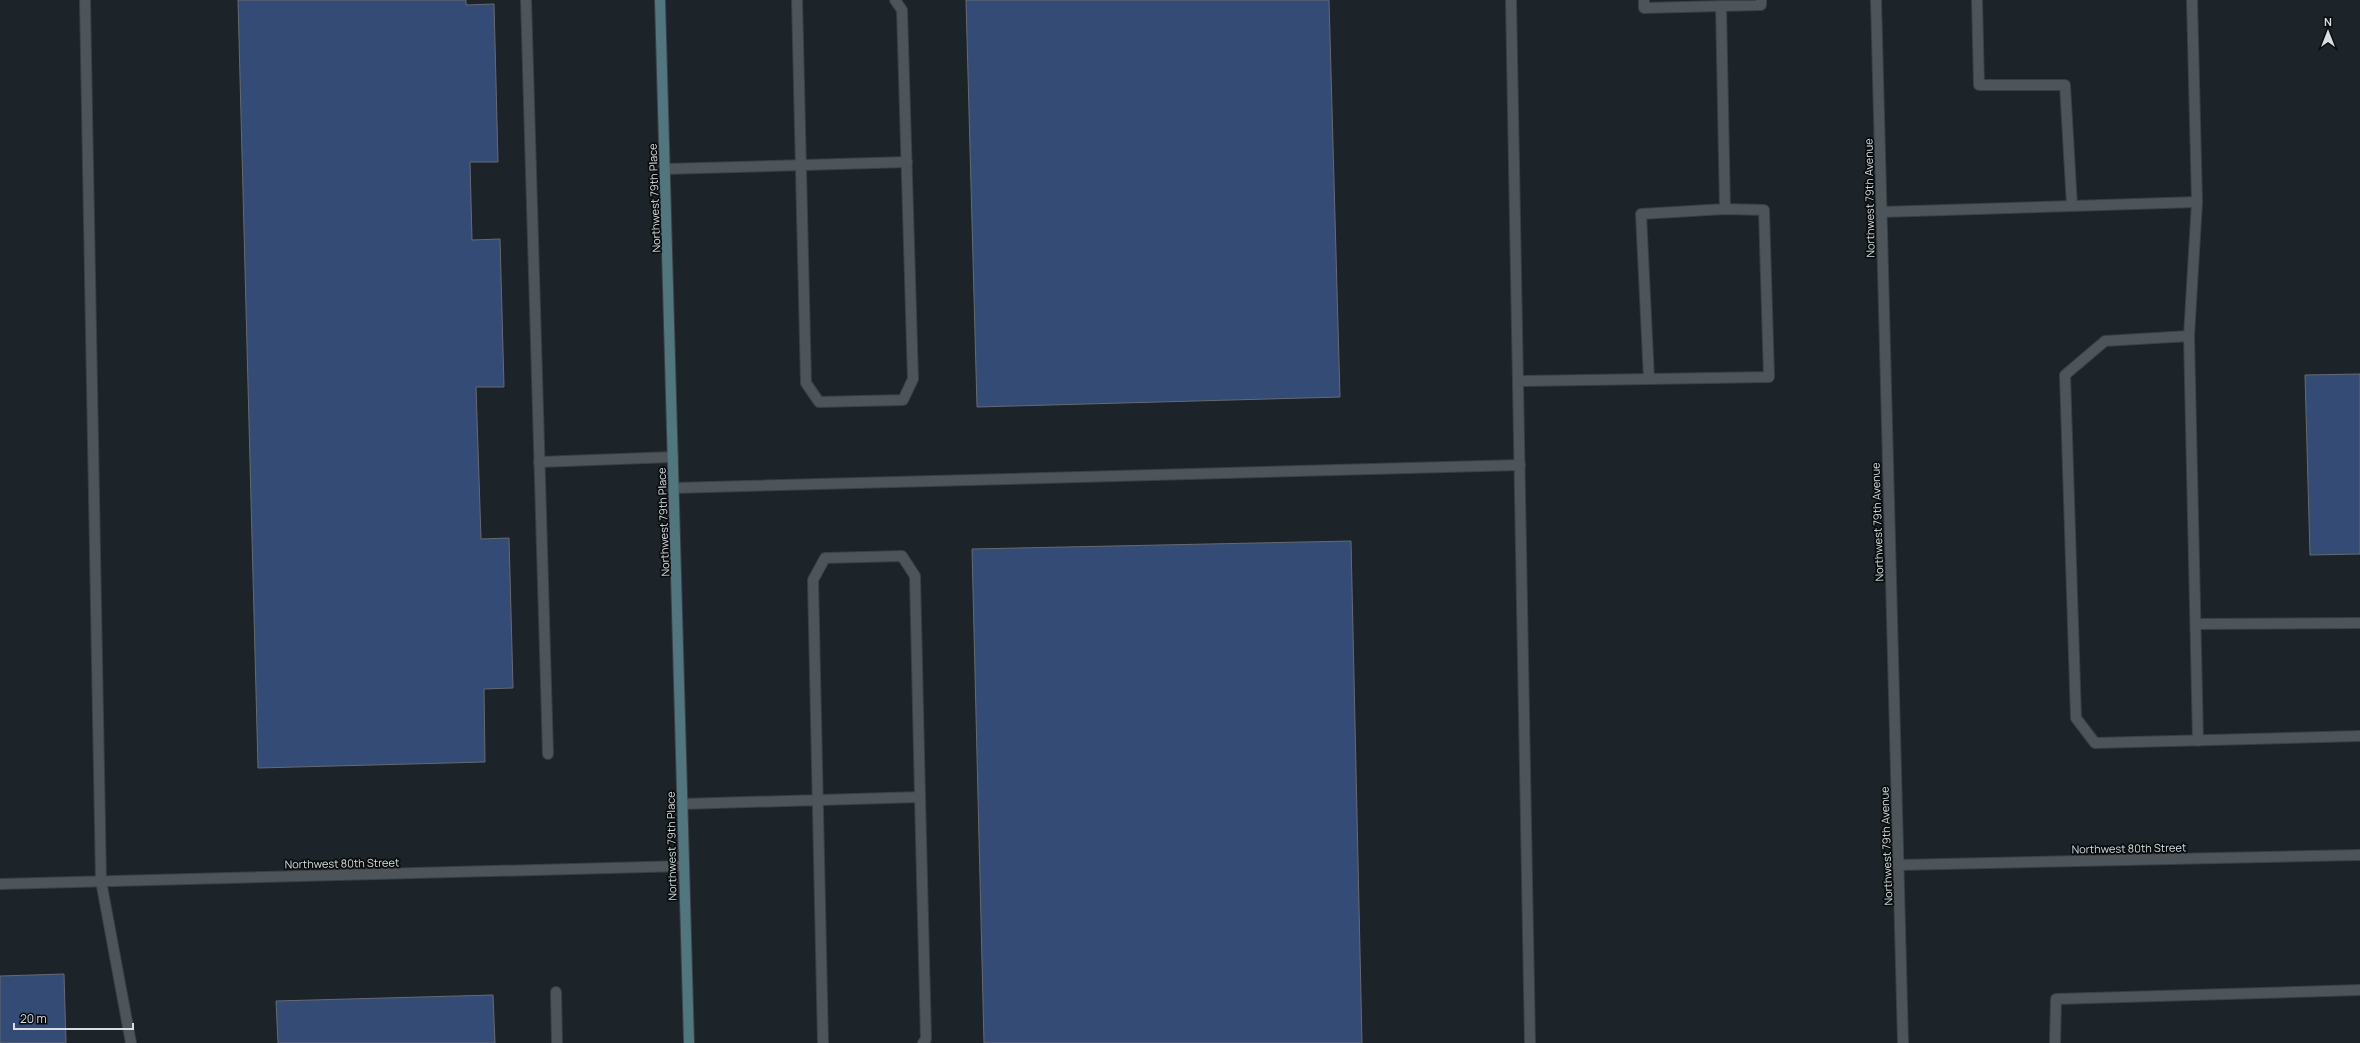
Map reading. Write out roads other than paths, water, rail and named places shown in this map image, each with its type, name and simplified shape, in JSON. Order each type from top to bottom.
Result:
[{"type":"main road","name":"Northwest 79th Place","points":[[660,0],[689,1043]]},
{"type":"street","points":[[85,0],[101,882],[131,1043]]},
{"type":"street","points":[[526,0],[548,754]]},
{"type":"street","points":[[797,0],[806,383],[819,402],[903,400],[913,379],[902,10],[895,0]]},
{"type":"street","points":[[1511,0],[1530,1043]]},
{"type":"street","points":[[1644,0],[1644,8],[1761,5],[1761,0]]},
{"type":"street","name":"Northwest 79th Avenue","points":[[1876,0],[1903,1043]]},
{"type":"street","points":[[1977,0],[1979,85],[2065,85],[2072,206]]},
{"type":"street","points":[[2192,0],[2197,202],[2189,336],[2198,741]]},
{"type":"street","points":[[1721,6],[1725,209]]},
{"type":"street","points":[[665,170],[907,162]]},
{"type":"street","points":[[1881,212],[2197,202]]},
{"type":"street","points":[[1518,381],[1649,379],[1769,377],[1764,210],[1725,209],[1641,214],[1649,379]]},
{"type":"street","points":[[2189,336],[2105,340],[2065,375],[2076,718],[2096,743],[2360,736]]},
{"type":"street","points":[[539,462],[673,457]]},
{"type":"street","points":[[674,488],[1520,465]]},
{"type":"street","points":[[824,1043],[816,800],[813,580],[825,558],[902,556],[915,576],[926,1039],[923,1043]]},
{"type":"street","points":[[2196,624],[2360,623]]},
{"type":"street","points":[[682,804],[920,797]]},
{"type":"street","name":"Northwest 80th Street","points":[[1898,865],[2360,855]]},
{"type":"street","name":"Northwest 80th Street","points":[[0,884],[684,866]]},
{"type":"street","points":[[2055,1043],[2056,999],[2360,990]]},
{"type":"street","points":[[556,992],[557,1043]]}]
